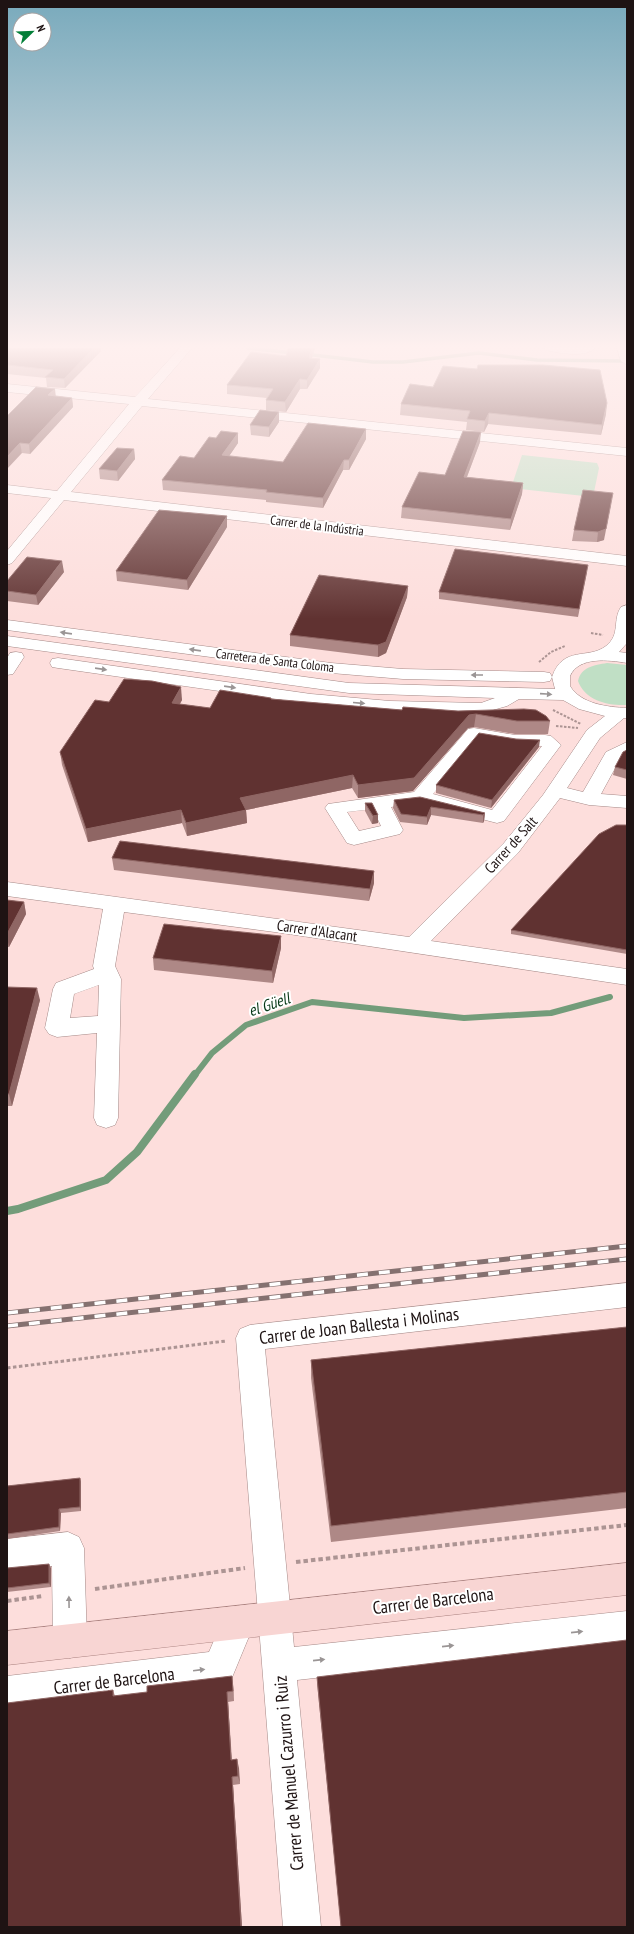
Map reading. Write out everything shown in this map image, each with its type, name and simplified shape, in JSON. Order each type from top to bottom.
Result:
[{"type":"main road","name":"Carrer de Barcelona","points":[[7,1648],[627,1579]]},
{"type":"street","points":[[7,560],[46,516],[61,495],[108,438]]},
{"type":"street","points":[[494,438],[627,452]]},
{"type":"street","name":"Carrer de la Indústria","points":[[7,489],[627,561]]},
{"type":"street","points":[[604,655],[617,646],[624,644],[627,610]]},
{"type":"street","name":"Carretera de Santa Coloma","points":[[7,625],[331,668],[402,674],[544,677]]},
{"type":"street","name":"Carretera de Santa Coloma","points":[[7,641],[349,688],[439,692],[519,692],[569,695]]},
{"type":"street","points":[[624,713],[591,708],[578,702],[569,695],[562,685],[561,677],[569,665],[578,660],[604,655],[627,658]]},
{"type":"street","points":[[10,661],[311,699],[390,706],[482,708],[501,702],[519,692]]},
{"type":"street","name":"Carretera de Santa Coloma","points":[[480,691],[563,672]]},
{"type":"street","points":[[591,708],[593,734]]},
{"type":"street","name":"Carrer de Salt","points":[[414,945],[511,848],[532,824],[593,734],[624,713]]},
{"type":"street","points":[[379,802],[420,797],[497,817],[552,746],[545,740],[515,740],[474,733],[420,797]]},
{"type":"street","points":[[589,799],[613,756],[627,748]]},
{"type":"street","points":[[531,773],[589,799],[627,802]]},
{"type":"street","name":"Carrer d'Alacant","points":[[7,889],[414,945],[627,977]]},
{"type":"street","points":[[106,1118],[110,979],[104,966],[115,903]]},
{"type":"street","points":[[107,973],[64,989],[57,1028],[109,1024]]},
{"type":"street","name":"Carrer de Joan Ballesta i Molinas","points":[[275,1618],[250,1338],[627,1295]]},
{"type":"street","points":[[7,1555],[68,1548],[70,1641]]},
{"type":"street","name":"Carrer de Manuel Cazurro i Ruiz","points":[[275,1618],[302,1927]]},
{"type":"street","name":"Carrer de Barcelona","points":[[7,1693],[219,1668],[239,1622]]},
{"type":"street","points":[[280,1665],[627,1626]]},
{"type":"path","points":[[7,1368],[250,1338]]},
{"type":"path","points":[[7,1601],[270,1565],[627,1525]]},
{"type":"green space","points":[[522,455],[597,463],[599,468],[593,497],[511,488]]},
{"type":"green space","points":[[607,663],[627,665],[627,705],[598,701],[592,698],[581,688],[578,681],[585,670],[593,666]]},
{"type":"building","points":[[7,438],[34,438],[29,444],[20,443],[7,457]]},
{"type":"building","points":[[208,438],[234,438],[222,455],[283,462],[298,438],[361,438],[349,460],[344,460],[323,498],[266,492],[267,490],[162,480],[180,456],[194,458]]},
{"type":"building","points":[[460,438],[479,438],[464,477],[523,483],[511,519],[402,507],[419,472],[445,475]]},
{"type":"building","points":[[117,448],[134,449],[117,471],[99,469]]},
{"type":"building","points":[[583,490],[613,493],[606,529],[598,532],[574,530]]},
{"type":"building","points":[[159,510],[227,516],[187,580],[116,571]]},
{"type":"building","points":[[455,549],[588,565],[579,609],[439,592]]},
{"type":"building","points":[[27,557],[62,561],[36,595],[7,591],[7,581]]},
{"type":"building","points":[[319,575],[408,586],[386,642],[378,645],[290,635]]},
{"type":"building","points":[[124,679],[152,681],[181,687],[172,703],[210,708],[220,690],[271,699],[402,710],[403,707],[458,711],[536,710],[546,716],[550,721],[517,721],[476,714],[469,715],[414,778],[358,785],[353,775],[240,798],[246,810],[186,823],[181,810],[86,829],[60,752],[95,700],[109,702]]},
{"type":"building","points":[[479,733],[516,739],[540,740],[492,800],[436,785]]},
{"type":"building","points":[[627,750],[627,770],[615,767],[623,752]]},
{"type":"building","points":[[420,797],[485,813],[483,815],[431,807],[427,817],[401,814],[394,800]]},
{"type":"building","points":[[365,803],[372,803],[378,815],[373,816]]},
{"type":"building","points":[[616,825],[627,825],[627,950],[511,930],[599,834]]},
{"type":"building","points":[[120,841],[374,871],[370,889],[112,858]]},
{"type":"building","points":[[7,900],[24,902],[7,934]]},
{"type":"building","points":[[164,924],[281,936],[272,971],[153,958]]},
{"type":"building","points":[[7,987],[37,988],[9,1094],[7,1094]]},
{"type":"building","points":[[627,1327],[627,1492],[331,1526],[311,1360]]},
{"type":"building","points":[[80,1478],[80,1507],[59,1509],[59,1527],[7,1534],[7,1486]]},
{"type":"building","points":[[49,1564],[49,1583],[7,1588],[7,1568]]},
{"type":"building","points":[[627,1640],[627,1927],[341,1927],[317,1677]]},
{"type":"building","points":[[232,1676],[233,1691],[227,1692],[231,1760],[237,1759],[238,1776],[232,1777],[241,1927],[7,1927],[7,1703],[113,1690],[113,1696],[147,1692],[147,1686]]},
{"type":"waterway","name":"el Güell","points":[[195,1075],[212,1053],[246,1025],[312,1002],[464,1018],[551,1013],[610,997]]},
{"type":"waterway","name":"el Güell","points":[[7,1211],[18,1209],[106,1180],[137,1152],[195,1074]]},
{"type":"railway","points":[[7,1313],[627,1246]]},
{"type":"railway","points":[[7,1326],[627,1259]]}]
